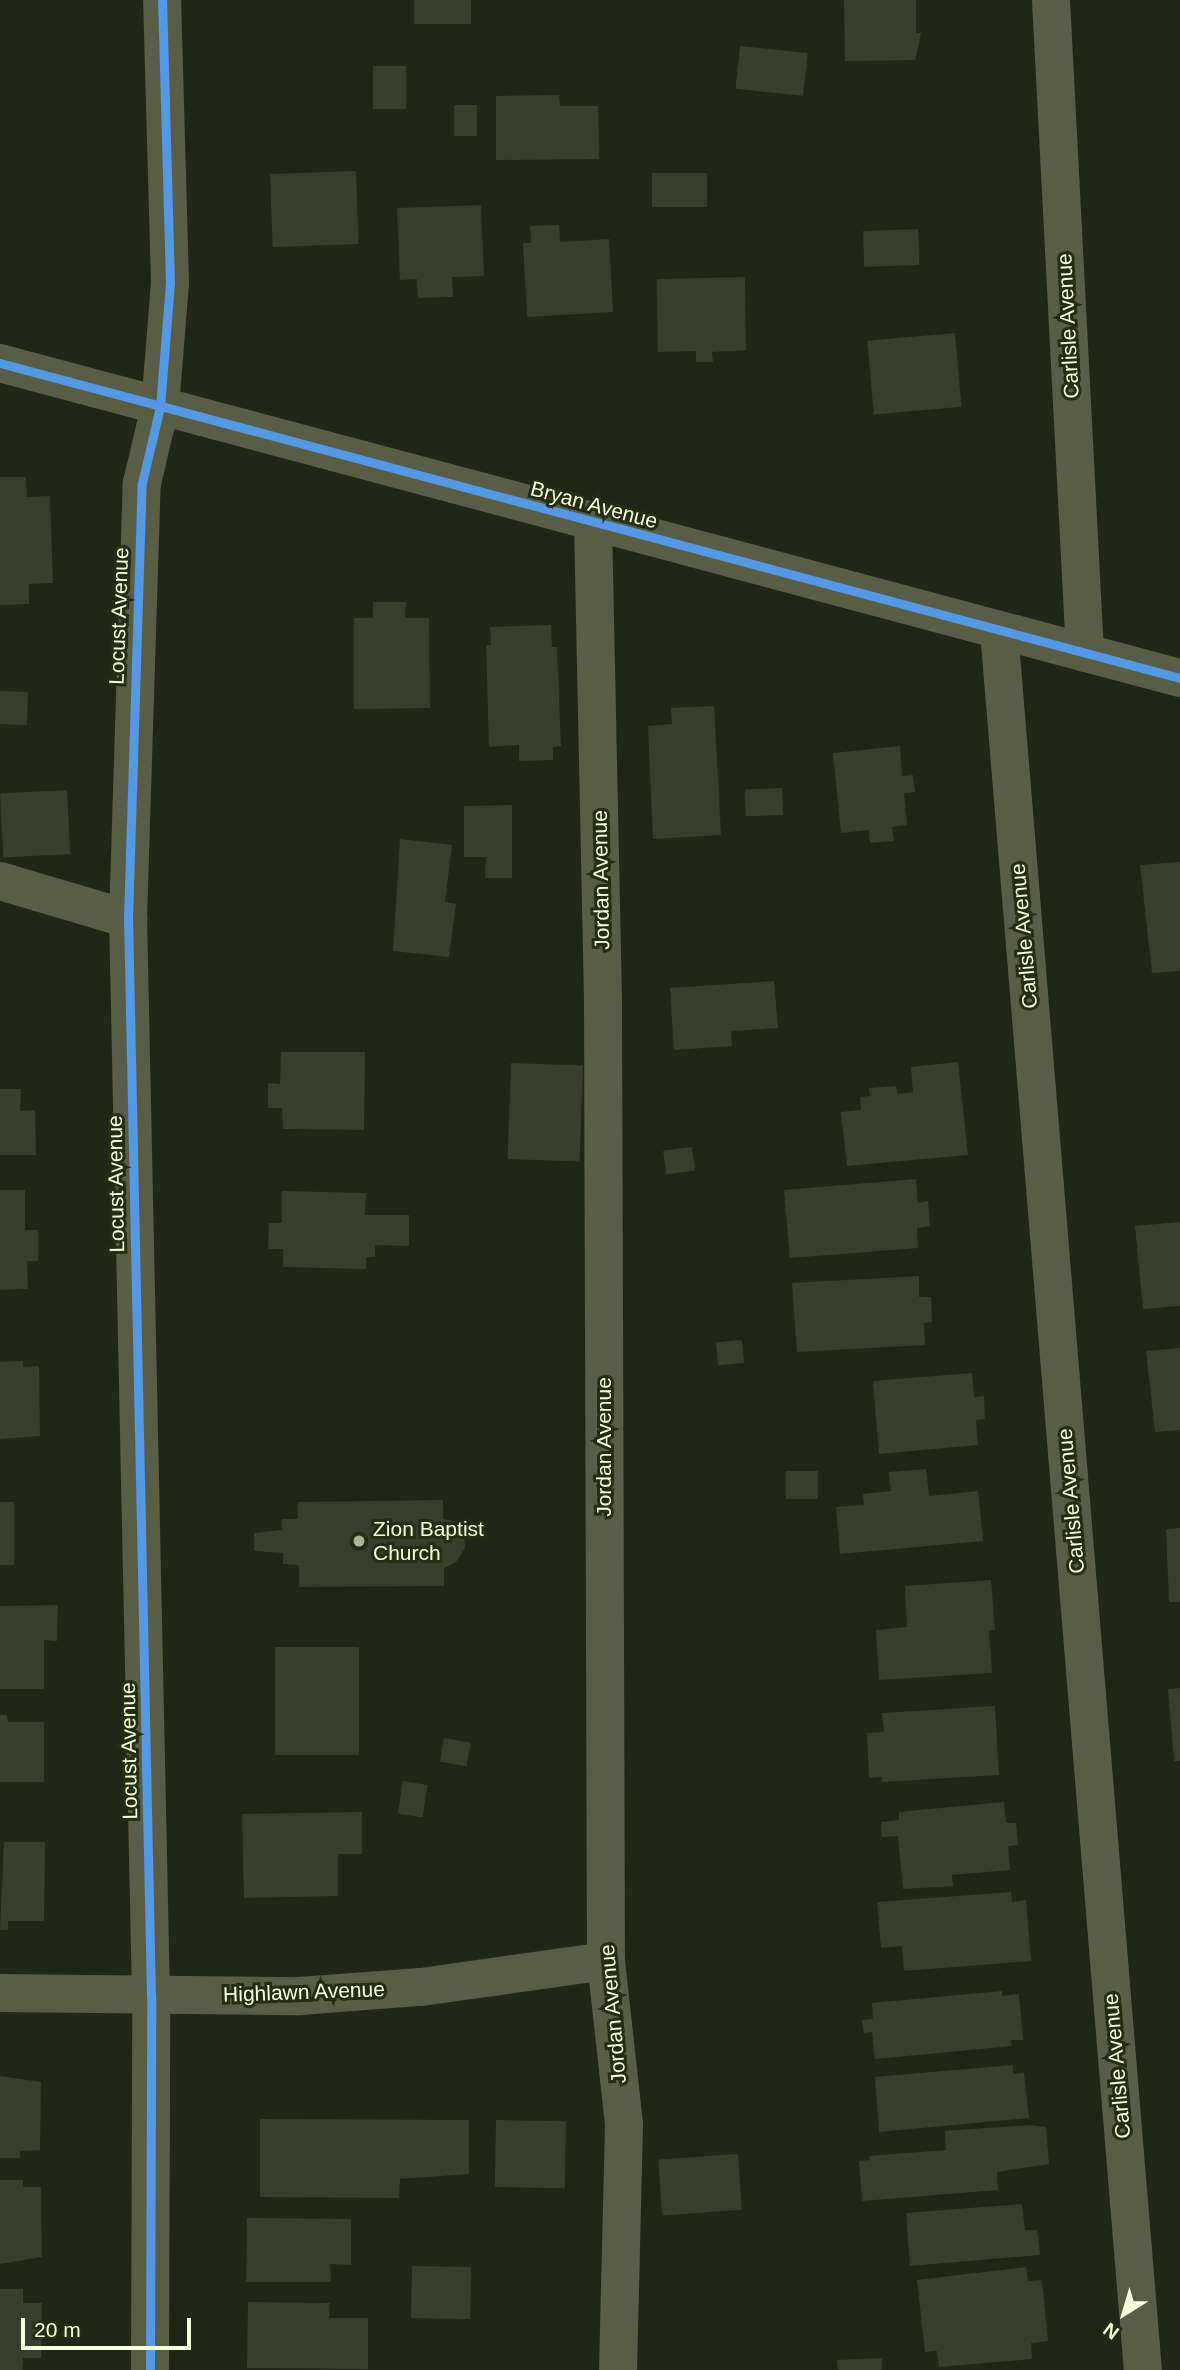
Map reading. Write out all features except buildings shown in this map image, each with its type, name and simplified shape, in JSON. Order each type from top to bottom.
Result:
[{"type":"street","name":"Locust Avenue","points":[[150,2370],[151,1996],[128,919],[142,483],[160,407],[170,283],[162,0]]},
{"type":"street","name":"Carlisle Avenue","points":[[1051,0],[1085,653]]},
{"type":"street","name":"Bryan Avenue","points":[[0,363],[1180,678]]},
{"type":"street","name":"Jordan Avenue","points":[[593,523],[603,1016],[606,1961],[624,2125],[618,2370]]},
{"type":"street","name":"Carlisle Avenue","points":[[999,631],[1143,2370]]},
{"type":"street","points":[[0,881],[128,919]]},
{"type":"street","name":"Highlawn Avenue","points":[[0,1993],[300,1996],[421,1987],[606,1961]]},
{"type":"cycle path","points":[[150,2370],[151,1996],[128,919],[142,483],[160,407],[170,283],[162,0]]},
{"type":"cycle path","points":[[0,363],[1180,678]]},
{"type":"place","name":"Zion Baptist Church","points":[[359,1541]]}]
